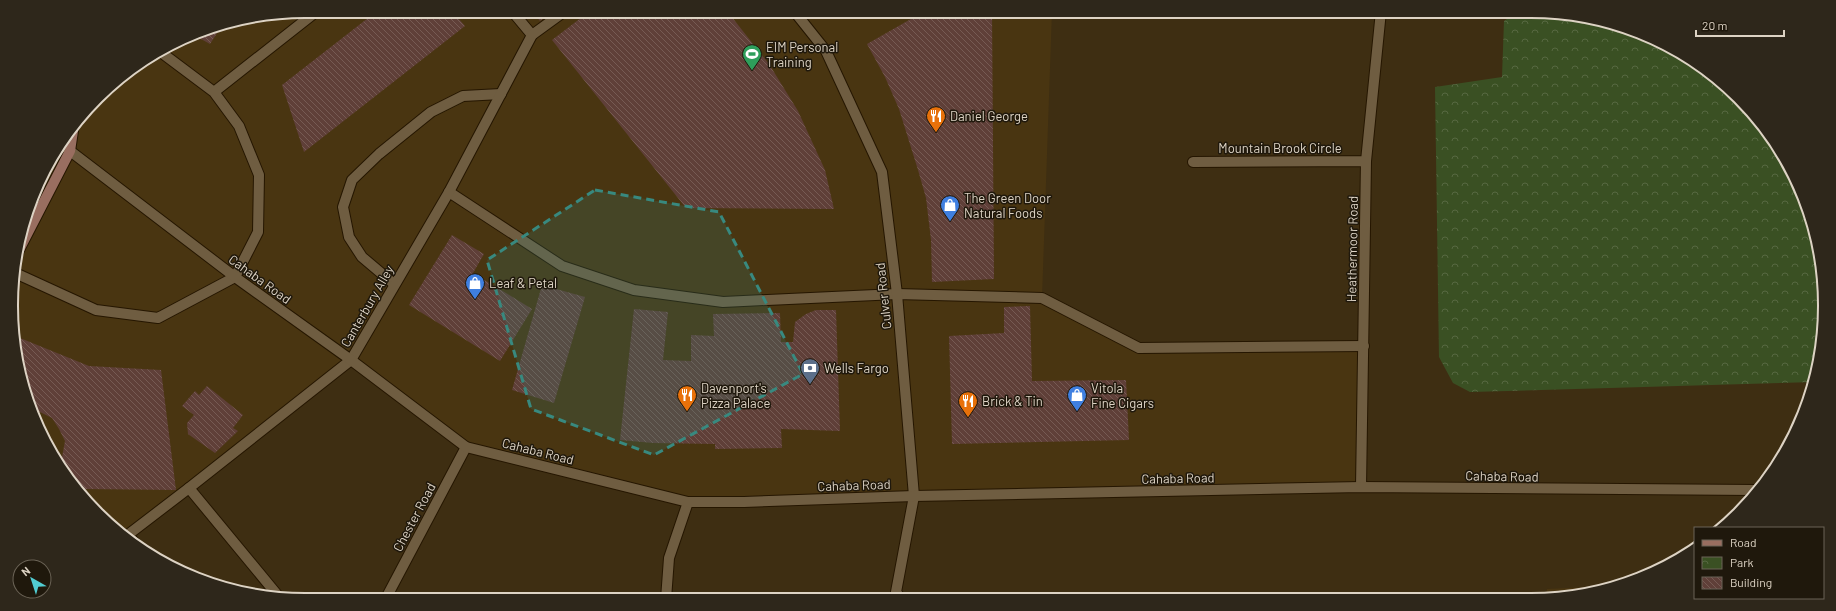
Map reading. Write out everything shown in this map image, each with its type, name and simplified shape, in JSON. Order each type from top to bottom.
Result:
[{"type":"main road","points":[[27,234],[70,151],[72,137]]},
{"type":"street","points":[[214,92],[308,18]]},
{"type":"street","points":[[518,18],[532,35],[555,18]]},
{"type":"street","name":"Culver Road","points":[[800,18],[826,51],[882,172],[897,294],[914,496],[897,593]]},
{"type":"street","name":"Heathermoor Road","points":[[1361,487],[1366,161],[1380,18]]},
{"type":"street","name":"Canterbury Alley","points":[[130,534],[350,360],[449,192],[532,35]]},
{"type":"street","points":[[20,275],[96,310],[158,318],[235,277],[258,232],[259,175],[239,126],[214,92],[165,55]]},
{"type":"street","points":[[394,284],[362,257],[349,237],[343,207],[352,180],[379,154],[431,112],[463,96],[501,94]]},
{"type":"street","name":"Cahaba Road","points":[[65,147],[235,277],[350,360],[466,447],[688,502],[744,502],[914,496],[1361,487],[1751,490]]},
{"type":"street","name":"Mountain Brook Circle","points":[[1193,162],[1366,161]]},
{"type":"street","points":[[449,192],[562,266],[634,290],[723,302],[897,294],[1042,298],[1139,348],[1364,346]]},
{"type":"street","name":"Chester Road","points":[[389,593],[466,447]]},
{"type":"street","points":[[189,488],[275,591]]},
{"type":"street","points":[[666,593],[669,558],[688,502]]},
{"type":"highlighted area","points":[[595,190],[719,212],[803,374],[654,455],[531,409],[487,260]]},
{"type":"shaded area","points":[[306,18],[1052,18],[1042,298],[1139,348],[1364,346],[1361,487],[688,502],[466,447],[350,360],[129,534],[102,509],[77,481],[48,433],[33,398],[28,380],[20,343],[18,306],[20,268],[33,213],[48,178],[66,146],[89,116],[130,77],[146,66],[195,40],[231,28],[268,20]]},
{"type":"shaded area","points":[[1586,587],[1568,591],[1547,592],[1547,589]]},
{"type":"green space","points":[[1508,18],[1568,20],[1605,28],[1641,40],[1690,66],[1706,77],[1734,102],[1759,130],[1770,146],[1796,195],[1808,231],[1816,268],[1818,306],[1816,343],[1807,382],[1470,392],[1453,383],[1439,357],[1435,87],[1502,77],[1504,21]]},
{"type":"building","points":[[368,18],[458,18],[465,26],[304,152],[282,85]]},
{"type":"building","points":[[581,18],[733,18],[769,64],[798,111],[825,170],[834,209],[686,208],[552,40]]},
{"type":"building","points":[[913,18],[992,18],[994,279],[932,282],[931,240],[926,198],[899,109],[885,77],[867,44]]},
{"type":"building","points":[[218,32],[210,44],[200,38]]},
{"type":"building","points":[[452,235],[484,254],[473,273],[532,309],[500,361],[409,305]]},
{"type":"building","points":[[542,285],[585,297],[554,403],[512,390]]},
{"type":"building","points":[[1030,306],[1032,381],[1126,380],[1129,440],[952,444],[949,336],[1004,333],[1004,307]]},
{"type":"building","points":[[634,309],[668,312],[663,360],[691,361],[691,335],[714,336],[713,314],[780,313],[781,342],[793,342],[795,322],[806,314],[816,310],[836,310],[840,431],[781,429],[782,448],[715,449],[715,444],[653,443],[620,440]]},
{"type":"building","points":[[20,338],[89,366],[161,370],[176,490],[84,489],[62,458],[65,441],[59,429],[52,418],[38,411],[28,380]]},
{"type":"building","points":[[207,386],[243,415],[233,428],[238,431],[215,453],[188,434],[187,423],[194,415],[182,406],[195,391],[199,395]]},
{"type":"place","name":"EIM Personal Training","points":[[752,71]]},
{"type":"place","name":"Daniel George","points":[[936,133]]},
{"type":"place","name":"The Green Door Natural Foods","points":[[950,222]]},
{"type":"place","name":"Leaf & Petal","points":[[475,300]]},
{"type":"place","name":"Wells Fargo","points":[[810,385]]},
{"type":"place","name":"Davenport's Pizza Palace","points":[[687,412]]},
{"type":"place","name":"Vitola Fine Cigars","points":[[1077,412]]},
{"type":"place","name":"Brick & Tin","points":[[968,418]]}]
